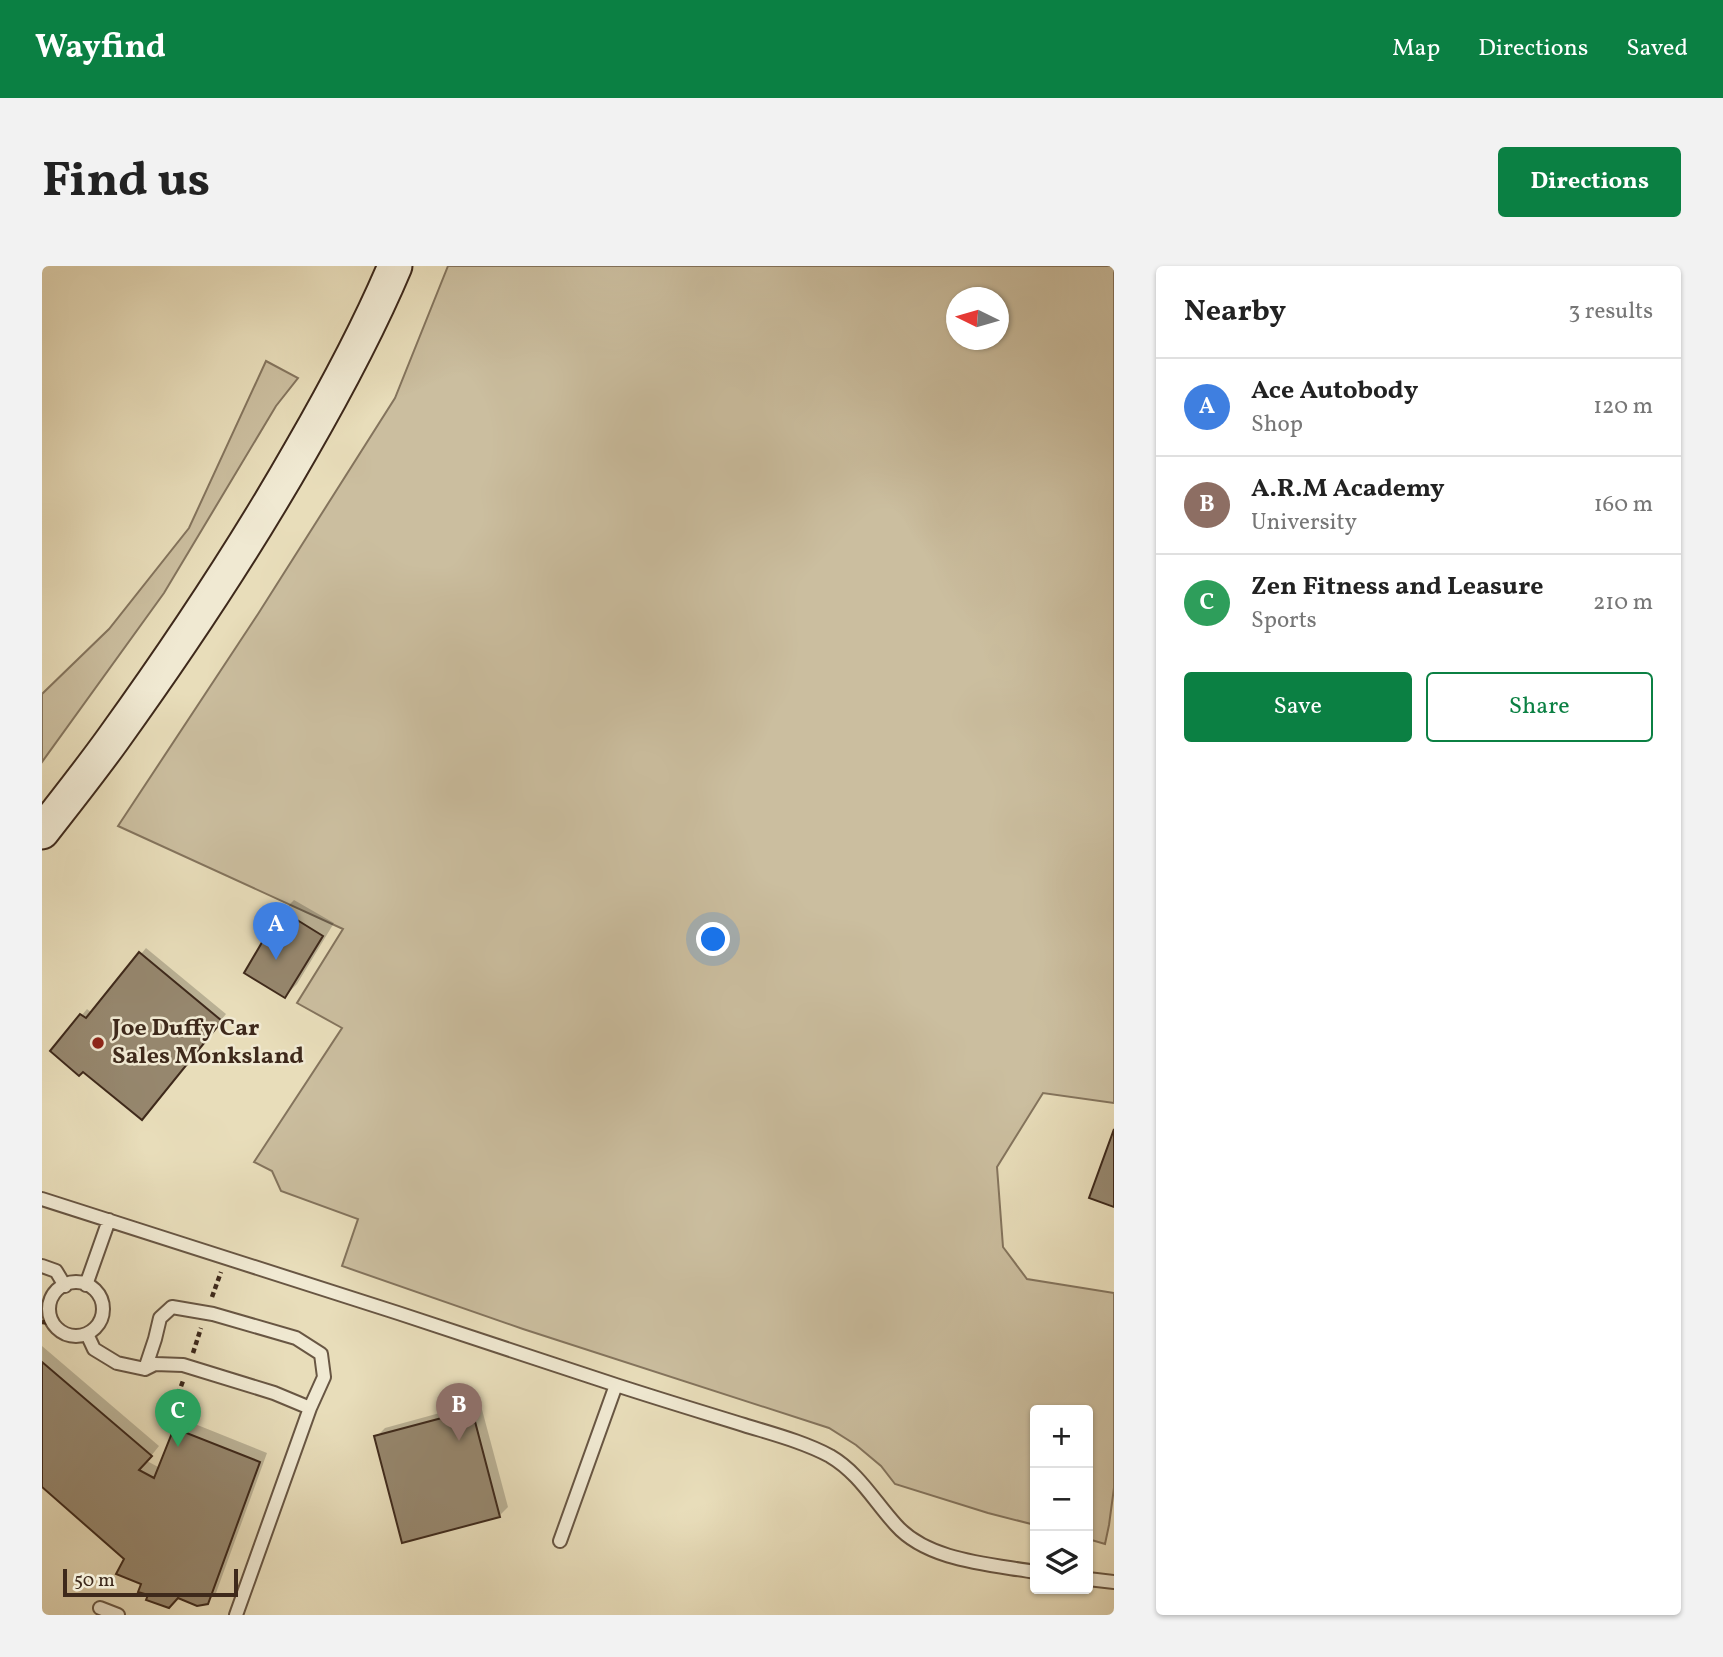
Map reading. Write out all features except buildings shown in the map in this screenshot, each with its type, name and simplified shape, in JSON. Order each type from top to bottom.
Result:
[{"type":"main road","points":[[42,832],[120,728],[212,595],[274,496],[333,394],[395,266]]},
{"type":"lane","points":[[42,1199],[809,1447],[829,1456],[853,1473],[896,1526],[923,1546],[975,1562],[1030,1571]]},
{"type":"lane","points":[[86,1285],[109,1220]]},
{"type":"lane","points":[[42,1266],[56,1271],[65,1286]]},
{"type":"lane","points":[[79,1282],[92,1287],[102,1301],[101,1321],[87,1335],[65,1334],[47,1323],[50,1304],[57,1290],[65,1286],[67,1283],[79,1282]]},
{"type":"lane","points":[[145,1369],[160,1318],[172,1307],[206,1313],[296,1338],[321,1354],[324,1377],[310,1408],[236,1615]]},
{"type":"lane","points":[[87,1335],[94,1349],[117,1363],[145,1369],[155,1364],[183,1365],[274,1393],[310,1408]]},
{"type":"lane","points":[[560,1541],[616,1385]]},
{"type":"lane","points":[[1093,1580],[1114,1582]]},
{"type":"lane","points":[[100,1608],[118,1615]]},
{"type":"path","points":[[166,1426],[226,1258]]},
{"type":"shaded area","points":[[448,266],[1114,266],[1114,1103],[1043,1093],[997,1167],[1003,1247],[1027,1279],[1114,1293],[1114,1488],[1105,1544],[1093,1540],[1093,1405],[1030,1405],[1030,1524],[895,1484],[881,1466],[856,1445],[829,1428],[523,1329],[342,1266],[358,1219],[281,1191],[272,1171],[254,1162],[342,1028],[297,1003],[343,929],[118,826],[258,614],[395,398]]},
{"type":"shaded area","points":[[266,361],[298,378],[276,406],[164,593],[42,762],[42,694],[109,629],[189,528]]},
{"type":"place","name":"Ace Autobody","points":[[276,960]]},
{"type":"place","name":"Joe Duffy Car Sales Monksland","points":[[98,1043]]},
{"type":"place","name":"A.R.M Academy","points":[[459,1441]]},
{"type":"place","name":"Zen Fitness and Leasure","points":[[178,1447]]}]
